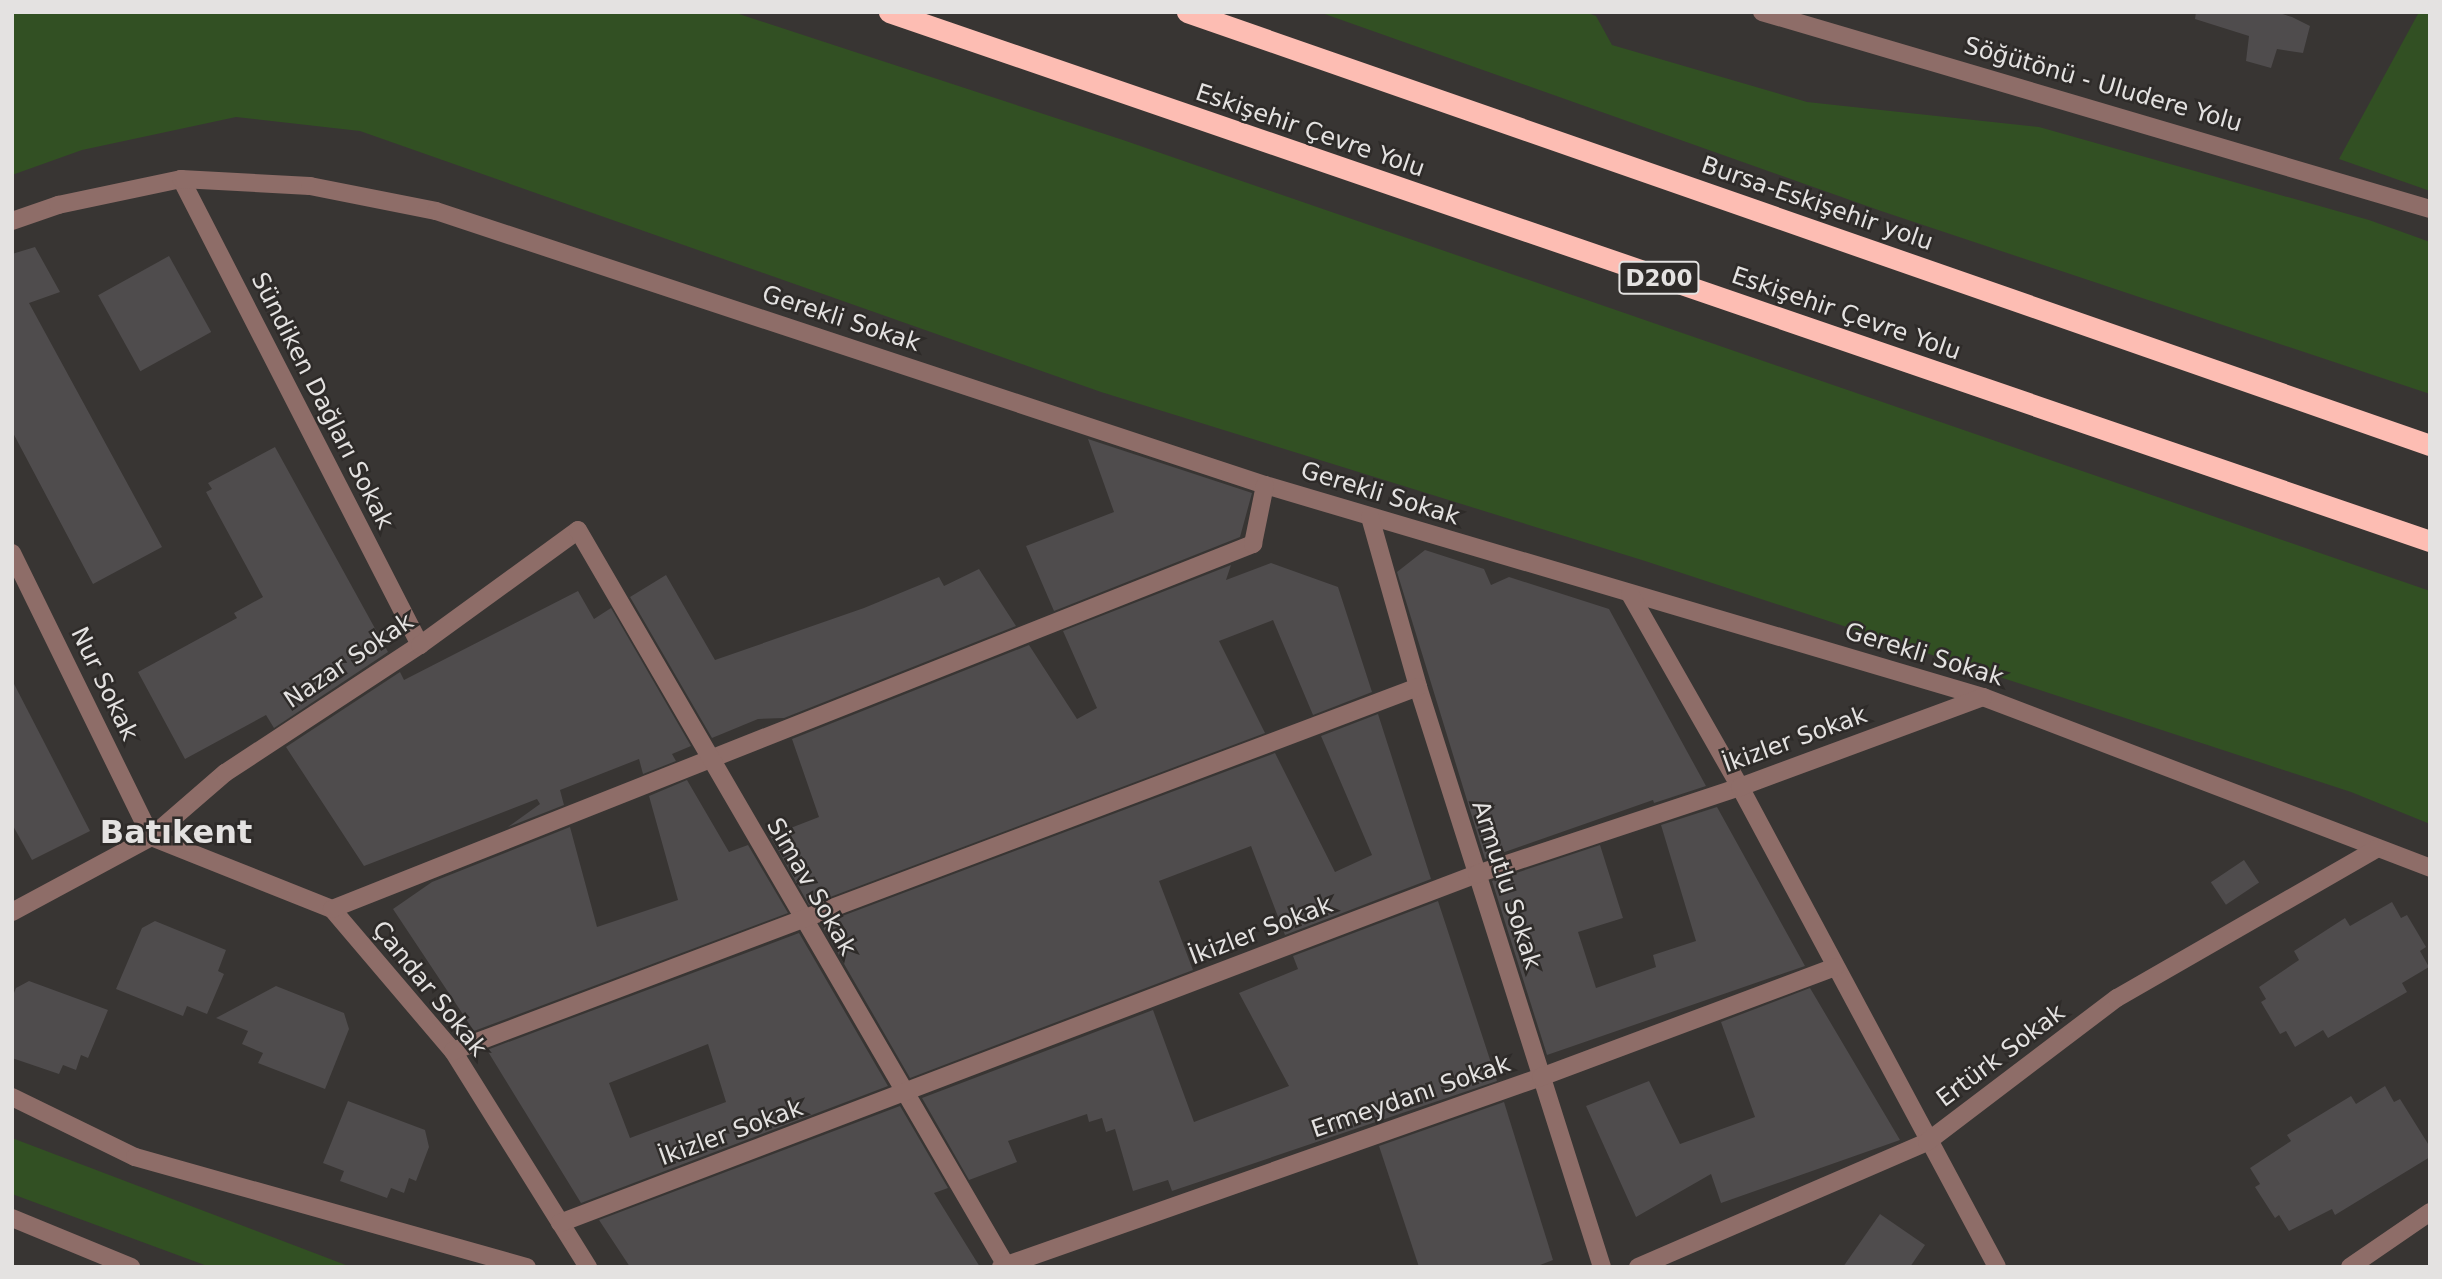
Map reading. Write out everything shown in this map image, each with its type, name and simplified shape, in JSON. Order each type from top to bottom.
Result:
[{"type":"highway","name":"Eskişehir Çevre Yolu","points":[[889,12],[2430,541]]},
{"type":"highway","name":"Bursa-Eskişehir yolu","points":[[1187,12],[2430,444]]},
{"type":"street","name":"Söğütönü - Uludere Yolu","points":[[1762,12],[2366,186],[2430,209]]},
{"type":"street","name":"Gerekli Sokak","points":[[12,221],[58,205],[181,179],[310,186],[436,211],[1265,485],[1983,697],[2430,868]]},
{"type":"street","name":"Sündiken Dağları Sokak","points":[[181,179],[419,645]]},
{"type":"street","points":[[332,909],[1253,544],[1265,485]]},
{"type":"street","name":"Armutlu Sokak","points":[[1370,517],[1418,687],[1602,1267]]},
{"type":"street","name":"Nazar Sokak","points":[[12,912],[151,837],[225,773],[419,645],[578,530]]},
{"type":"street","name":"Simav Sokak","points":[[578,530],[1004,1266]]},
{"type":"street","name":"Nur Sokak","points":[[12,553],[151,837]]},
{"type":"street","points":[[1630,594],[1740,787],[1927,1142],[1997,1267]]},
{"type":"street","points":[[453,1051],[803,922],[1418,687]]},
{"type":"street","name":"İkizler Sokak","points":[[561,1223],[1477,874],[1740,787],[1983,697]]},
{"type":"street","name":"Çandar Sokak","points":[[151,837],[332,909],[453,1051],[588,1267]]},
{"type":"street","name":"Ertürk Sokak","points":[[1638,1267],[1927,1142],[2117,998],[2376,849]]},
{"type":"street","name":"Ermeydanı Sokak","points":[[1004,1266],[1541,1077],[1835,967]]},
{"type":"street","points":[[12,1097],[135,1157],[527,1267]]},
{"type":"street","points":[[2350,1267],[2430,1212]]},
{"type":"street","points":[[12,1218],[131,1267]]},
{"type":"green space","points":[[12,12],[733,12],[1123,140],[2430,591],[2430,824],[2351,792],[1645,561],[1101,392],[360,131],[236,117],[82,150],[12,175]]},
{"type":"green space","points":[[1319,12],[1585,12],[1596,16],[1612,45],[1807,102],[2039,127],[2369,220],[2430,242],[2430,394],[1881,211]]},
{"type":"green space","points":[[2419,12],[2430,12],[2430,191],[2339,159]]},
{"type":"green space","points":[[12,1138],[351,1267],[210,1267],[12,1194]]},
{"type":"building","points":[[2196,12],[2276,12],[2310,26],[2303,53],[2277,49],[2271,68],[2246,61],[2249,36],[2195,19]]},
{"type":"building","points":[[35,247],[60,292],[29,303],[162,547],[93,584],[12,431],[12,254]]},
{"type":"building","points":[[169,256],[211,332],[140,371],[98,295]]},
{"type":"building","points":[[1088,439],[1252,493],[1240,537],[1054,611],[1026,546],[1114,512]]},
{"type":"building","points":[[275,447],[388,652],[274,728],[266,715],[185,759],[138,672],[237,618],[234,613],[263,597],[206,492],[212,489],[208,483]]},
{"type":"building","points":[[1425,550],[1484,569],[1491,585],[1509,577],[1609,609],[1706,786],[1654,803],[1653,800],[1485,859],[1397,572]]},
{"type":"building","points":[[1271,563],[1338,587],[1372,692],[1313,715],[1273,620],[1219,641],[1265,733],[809,905],[770,836],[819,817],[792,739],[1029,645],[1077,719],[1097,708],[1063,631],[1231,565],[1226,580]]},
{"type":"building","points":[[979,569],[1016,626],[784,718],[758,719],[712,738],[630,597],[666,575],[715,660],[864,608],[939,577],[944,586]]},
{"type":"building","points":[[578,591],[594,619],[611,608],[691,746],[672,754],[676,761],[643,774],[639,759],[560,790],[564,805],[508,827],[540,804],[537,799],[364,866],[286,747],[400,672],[404,680]]},
{"type":"building","points":[[12,680],[90,831],[32,860],[12,824]]},
{"type":"building","points":[[1378,714],[1431,879],[1285,935],[1251,846],[1159,881],[1193,970],[910,1078],[821,924],[1275,753],[1335,872],[1372,855],[1321,736]]},
{"type":"building","points":[[687,780],[729,852],[748,845],[788,913],[474,1031],[393,909],[432,882],[570,827],[597,927],[678,900],[649,796]]},
{"type":"building","points":[[1717,807],[1805,966],[1547,1055],[1492,881],[1600,845],[1623,918],[1578,932],[1596,988],[1656,967],[1653,955],[1696,941],[1661,825]]},
{"type":"building","points":[[2244,860],[2259,882],[2226,905],[2211,882]]},
{"type":"building","points":[[1438,901],[1497,1081],[1172,1191],[1168,1180],[1133,1191],[1115,1129],[1106,1132],[1102,1118],[1089,1122],[1087,1114],[1008,1141],[1017,1162],[969,1180],[922,1098],[1153,1010],[1194,1122],[1289,1086],[1239,993],[1298,969],[1293,956]]},
{"type":"building","points":[[2392,902],[2401,918],[2407,915],[2426,947],[2420,951],[2429,967],[2402,983],[2407,992],[2328,1038],[2323,1030],[2295,1047],[2286,1031],[2280,1034],[2261,1002],[2266,999],[2259,987],[2299,960],[2294,951],[2345,918],[2350,926]]},
{"type":"building","points":[[155,921],[226,950],[218,971],[224,974],[207,1014],[187,1006],[183,1016],[116,989],[142,928]]},
{"type":"building","points":[[799,933],[888,1086],[581,1203],[487,1050]],"holes":[[[708,1044],[726,1102],[630,1138],[609,1083]]]},
{"type":"building","points":[[29,981],[108,1010],[88,1058],[81,1055],[76,1070],[63,1065],[59,1074],[12,1058],[12,998],[16,988]]},
{"type":"building","points":[[276,986],[344,1013],[349,1029],[325,1089],[258,1063],[263,1053],[242,1044],[248,1031],[216,1018]]},
{"type":"building","points":[[1810,988],[1900,1140],[1721,1203],[1711,1174],[1636,1217],[1586,1106],[1649,1081],[1680,1144],[1755,1117],[1721,1022]]},
{"type":"building","points":[[2385,1086],[2394,1102],[2400,1099],[2430,1147],[2430,1157],[2335,1215],[2332,1209],[2289,1231],[2279,1215],[2275,1218],[2255,1187],[2260,1184],[2250,1168],[2291,1141],[2287,1135],[2351,1096],[2356,1104]]},
{"type":"building","points":[[348,1101],[425,1130],[429,1147],[416,1181],[409,1178],[404,1193],[391,1188],[387,1198],[340,1181],[344,1171],[323,1163]]},
{"type":"building","points":[[1504,1102],[1553,1260],[1535,1267],[1419,1267],[1379,1146]]},
{"type":"building","points":[[900,1106],[948,1188],[934,1193],[980,1267],[630,1267],[599,1220]]},
{"type":"building","points":[[1880,1214],[1925,1245],[1910,1267],[1843,1267]]},
{"type":"district","name":"Batıkent","points":[[176,832]]}]
